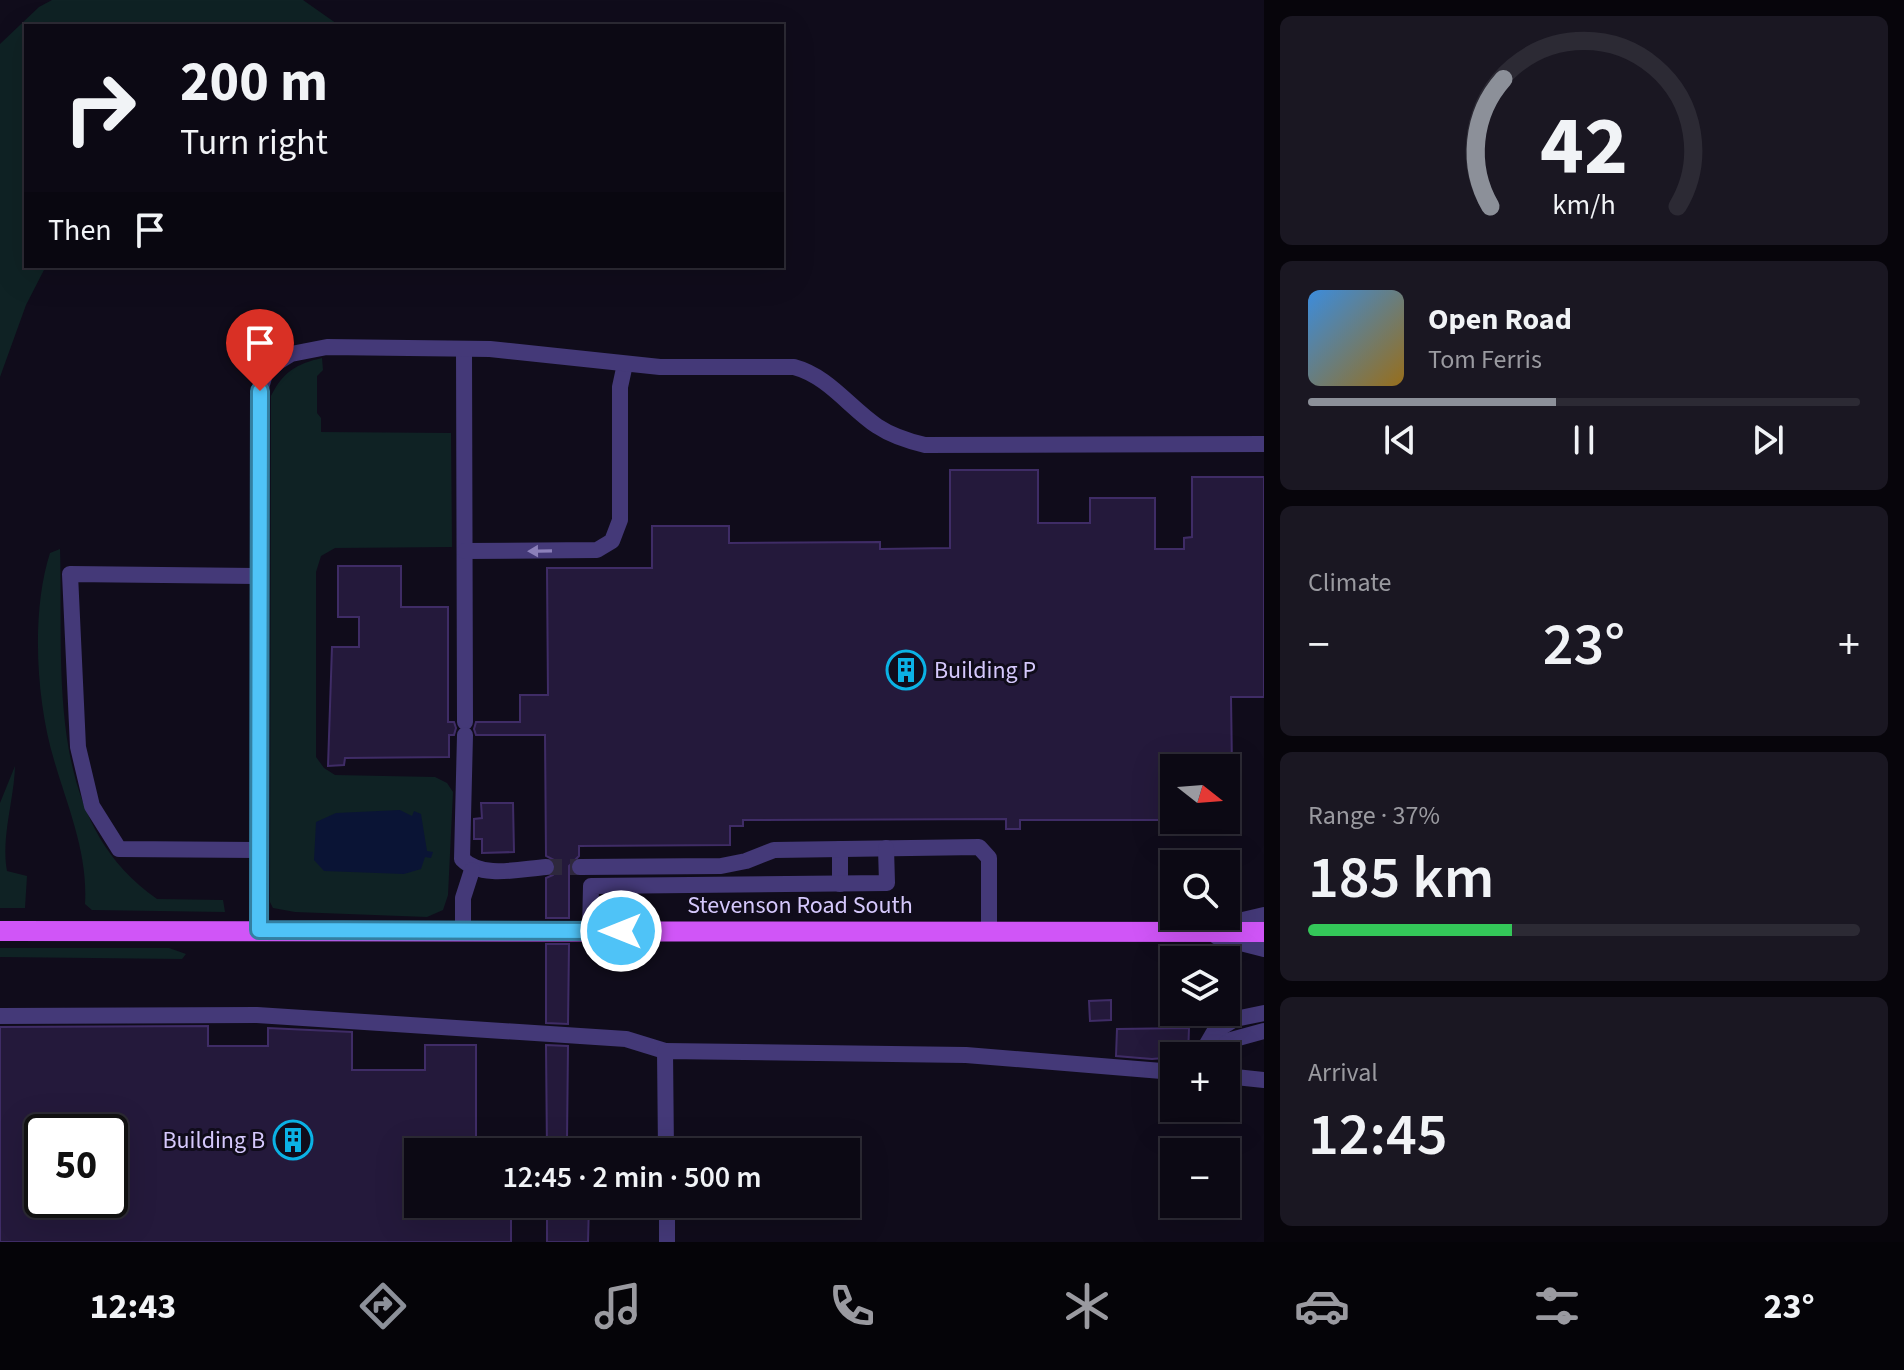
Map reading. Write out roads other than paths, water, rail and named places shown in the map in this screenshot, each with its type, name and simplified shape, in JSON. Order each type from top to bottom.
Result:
[{"type":"main road","name":"Stevenson Road South","points":[[0,931],[1264,932]]},
{"type":"lane","points":[[259,930],[260,391],[265,374],[291,354],[327,347],[464,350],[530,352],[625,364],[794,367],[808,371],[830,385],[878,427],[925,445],[1264,444]]},
{"type":"lane","points":[[464,350],[465,728],[462,859],[472,870],[546,867]]},
{"type":"lane","points":[[465,551],[597,550],[612,541],[620,520],[619,390],[625,364]]},
{"type":"lane","points":[[259,850],[119,849],[92,806],[78,747],[70,574],[260,576]]},
{"type":"lane","points":[[462,843],[478,859],[497,870]]},
{"type":"lane","points":[[590,931],[591,886],[887,883],[886,848]]},
{"type":"lane","points":[[840,849],[840,884]]},
{"type":"lane","points":[[580,867],[721,866],[746,861],[774,850],[984,849],[989,858],[989,931]]},
{"type":"lane","points":[[463,930],[463,898],[472,870]]},
{"type":"lane","points":[[1192,931],[1264,915]]},
{"type":"lane","points":[[1192,931],[1264,949]]},
{"type":"lane","points":[[1209,1042],[1214,1032],[1235,1019],[1264,1013]]},
{"type":"lane","points":[[0,1016],[257,1015],[626,1039],[665,1051],[966,1055],[1160,1071]]},
{"type":"lane","points":[[1231,1042],[1264,1031]]},
{"type":"lane","points":[[665,1051],[666,1138]]},
{"type":"lane","points":[[1240,1077],[1264,1079]]},
{"type":"lane","points":[[667,1218],[667,1242]]},
{"type":"water","points":[[400,810],[412,816],[414,811],[421,814],[427,851],[433,852],[431,858],[425,857],[421,869],[404,874],[324,871],[314,860],[316,822],[336,813]]},
{"type":"tunnel","points":[[546,867],[580,867]]},
{"type":"place","name":"Building P","points":[[906,670]]},
{"type":"place","name":"Building B","points":[[293,1140]]}]
